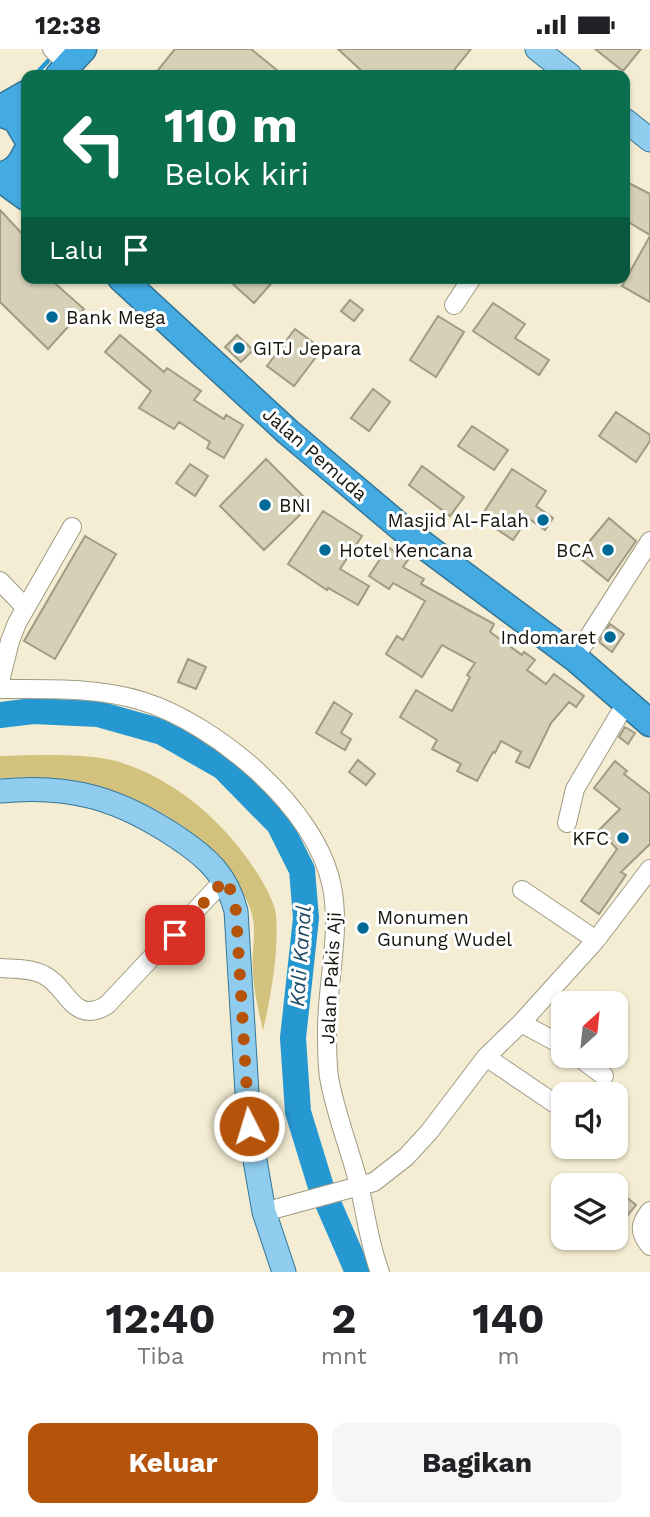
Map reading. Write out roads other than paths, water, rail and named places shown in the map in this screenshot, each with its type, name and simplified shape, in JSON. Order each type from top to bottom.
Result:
[{"type":"highway","points":[[0,111],[21,97]]},
{"type":"highway","points":[[0,111],[16,119],[21,128]]},
{"type":"highway","name":"Jalan Pemuda","points":[[128,284],[288,432],[410,535],[575,658],[650,723]]},
{"type":"main road","points":[[537,49],[563,70]]},
{"type":"main road","points":[[630,124],[650,140]]},
{"type":"main road","points":[[0,791],[27,789],[72,793],[125,807],[148,818],[183,841],[205,858],[225,879],[236,911],[248,1114],[284,1272]]},
{"type":"street","points":[[454,305],[468,284]]},
{"type":"street","points":[[0,681],[10,641],[25,607],[72,527]]},
{"type":"street","points":[[575,658],[650,541]]},
{"type":"street","points":[[0,581],[25,607]]},
{"type":"street","name":"Jalan Pakis Aji","points":[[0,689],[50,689],[131,698],[190,721],[227,745],[266,780],[306,828],[326,865],[335,903],[327,1030],[329,1077],[351,1188],[380,1272]]},
{"type":"street","points":[[567,823],[575,789],[626,703]]},
{"type":"street","points":[[271,1209],[374,1182],[406,1157],[429,1132],[486,1057],[521,1023],[596,940],[650,869]]},
{"type":"street","points":[[0,968],[42,973],[54,982],[73,1005],[89,1011],[99,1010],[175,935],[225,879]]},
{"type":"street","points":[[522,890],[596,940]]},
{"type":"street","points":[[521,1023],[551,1039]]},
{"type":"street","points":[[486,1057],[551,1101]]},
{"type":"street","points":[[593,1068],[604,1076]]},
{"type":"street","points":[[650,1211],[640,1227],[650,1247]]},
{"type":"waterway","points":[[40,70],[48,61]]},
{"type":"waterway","name":"Kali Kanal","points":[[0,715],[33,711],[98,714],[162,732],[223,767],[279,824],[302,870],[306,918],[293,1038],[298,1112],[321,1187],[358,1272]]},
{"type":"place","name":"Bank Mega","points":[[52,317]]},
{"type":"place","name":"GITJ Jepara","points":[[239,348]]},
{"type":"place","name":"BNI","points":[[265,505]]},
{"type":"place","name":"Masjid Al-Falah","points":[[543,520]]},
{"type":"place","name":"Hotel Kencana","points":[[325,550]]},
{"type":"place","name":"BCA","points":[[608,550]]},
{"type":"place","name":"Indomaret","points":[[610,637]]},
{"type":"place","name":"KFC","points":[[623,838]]},
{"type":"place","name":"Monumen Gunung Wudel","points":[[363,928]]}]
